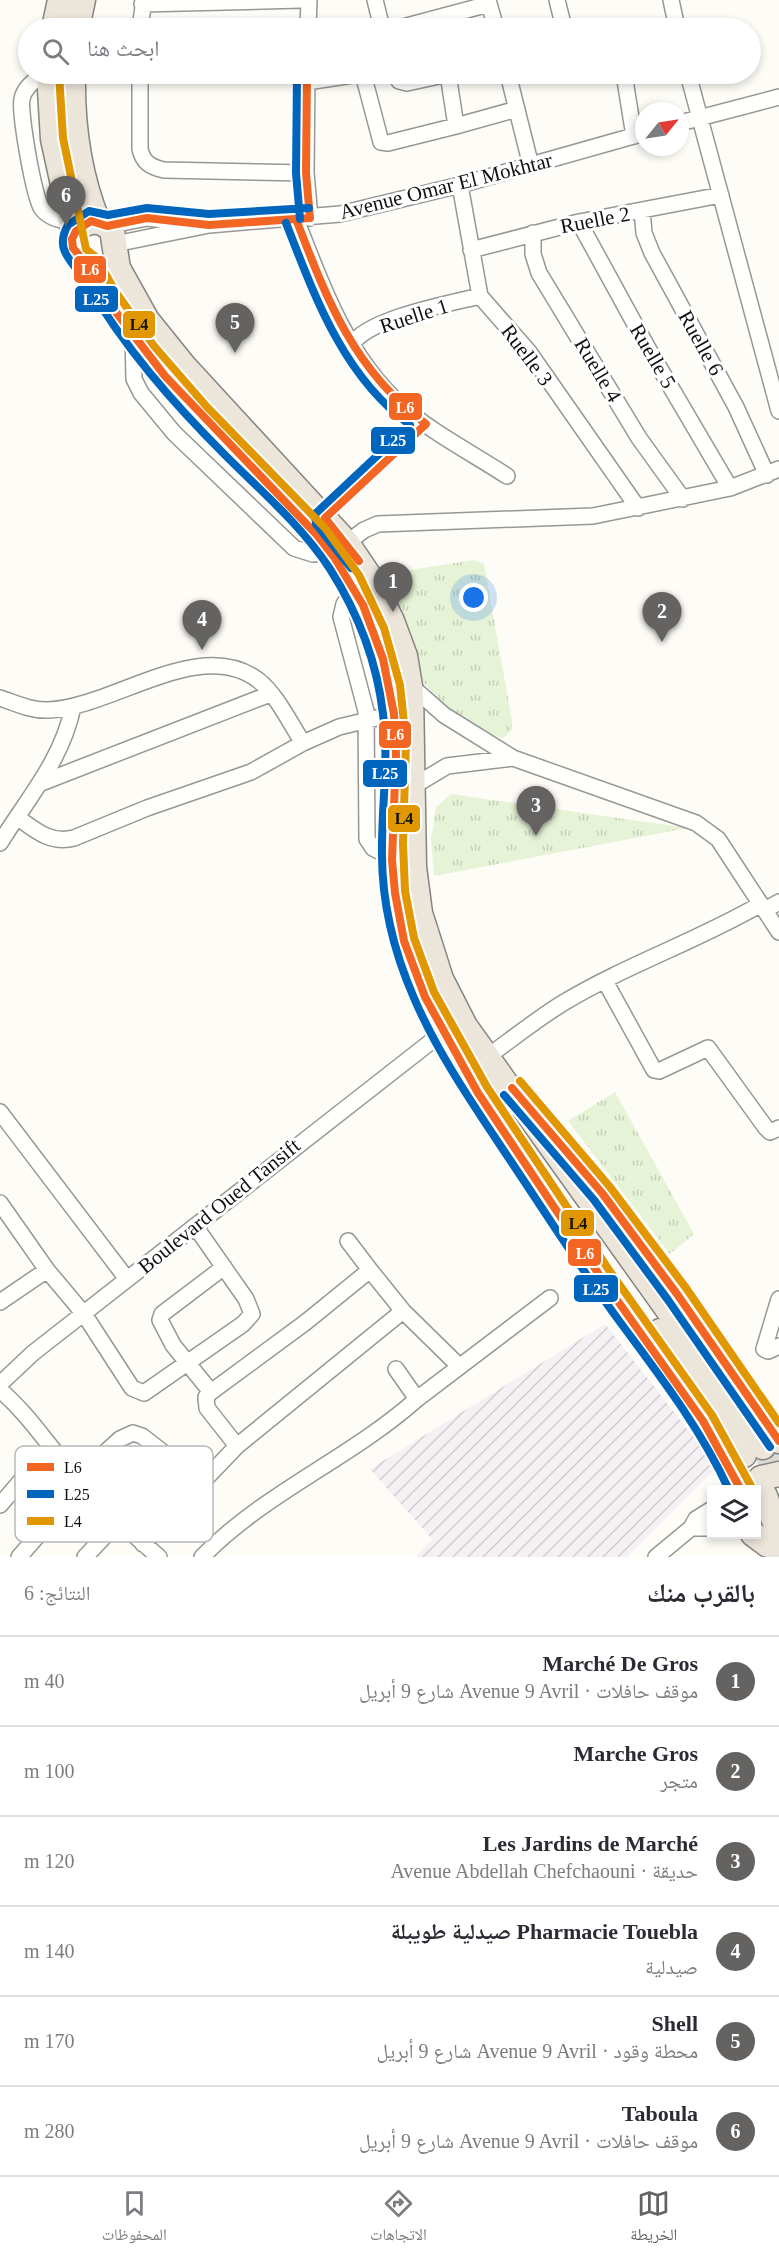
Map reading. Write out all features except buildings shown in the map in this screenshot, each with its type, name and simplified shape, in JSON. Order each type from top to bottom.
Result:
[{"type":"highway","points":[[56,18],[60,0]]},
{"type":"highway","points":[[79,18],[83,0]]},
{"type":"highway","points":[[50,84],[53,139],[72,229],[73,249],[81,260],[87,263],[104,262],[109,235]]},
{"type":"highway","points":[[74,84],[77,142],[86,189],[109,235],[118,268],[126,285],[163,341],[380,595],[400,642],[404,781],[392,858],[402,932],[414,972],[441,1033],[613,1294],[690,1400],[731,1466],[739,1485]]},
{"type":"highway","points":[[72,229],[84,224],[109,235]]},
{"type":"highway","points":[[87,263],[133,336],[199,414],[339,547],[355,588],[400,672],[393,714],[404,781],[420,913],[441,979],[465,1026],[492,1064],[602,1193],[684,1303],[762,1447]]},
{"type":"highway","points":[[494,1116],[684,1363],[762,1447]]},
{"type":"highway","points":[[759,1485],[761,1478],[779,1474]]},
{"type":"highway","points":[[761,1513],[767,1542]]},
{"type":"street","points":[[141,18],[143,2],[301,0]]},
{"type":"street","points":[[308,18],[309,0]]},
{"type":"street","points":[[375,0],[380,18]]},
{"type":"street","points":[[556,0],[561,18]]},
{"type":"street","points":[[671,0],[675,18]]},
{"type":"street","points":[[452,18],[489,2],[493,18]]},
{"type":"street","points":[[33,84],[25,92],[21,106],[35,192],[44,212],[72,229]]},
{"type":"street","points":[[140,84],[140,149],[143,159],[151,166],[164,170],[306,174]]},
{"type":"street","name":"Ruelle 1","points":[[307,84],[303,219],[321,283],[352,345],[400,404],[418,419],[507,476]]},
{"type":"street","points":[[364,84],[381,142],[388,143],[517,109]]},
{"type":"street","points":[[450,84],[456,126]]},
{"type":"street","points":[[511,84],[531,166]]},
{"type":"street","points":[[626,84],[635,119]]},
{"type":"street","points":[[690,84],[779,411]]},
{"type":"street","points":[[689,120],[779,97]]},
{"type":"street","name":"Avenue Omar El Mokhtar","points":[[109,235],[303,219],[460,185],[635,136]]},
{"type":"street","points":[[460,185],[480,296]]},
{"type":"street","name":"Ruelle 2","points":[[471,250],[533,232],[721,195]]},
{"type":"street","name":"Ruelle 6","points":[[642,210],[644,233],[652,253],[773,472]]},
{"type":"street","name":"Ruelle 5","points":[[579,222],[649,350],[730,489]]},
{"type":"street","name":"Ruelle 4","points":[[533,232],[533,254],[539,273],[639,438],[682,499]]},
{"type":"street","name":"Ruelle 1","points":[[352,345],[357,339],[394,318],[480,296]]},
{"type":"street","name":"Ruelle 3","points":[[480,296],[529,352],[638,507]]},
{"type":"street","points":[[339,547],[364,530],[378,524],[593,516],[730,489],[773,472]]},
{"type":"street","points":[[355,588],[344,603],[341,617],[367,719],[367,839],[373,848],[392,858]]},
{"type":"street","points":[[0,698],[46,710],[73,707],[170,674],[202,666],[238,669],[258,680],[303,743]]},
{"type":"street","points":[[400,672],[444,715],[513,758],[534,763],[696,823],[718,839],[779,932]]},
{"type":"street","points":[[41,783],[270,694]]},
{"type":"street","points":[[0,843],[16,816],[41,783],[62,746],[73,707]]},
{"type":"street","points":[[16,816],[43,835],[61,842],[251,772],[303,743],[367,719],[393,714]]},
{"type":"street","points":[[404,781],[447,766],[513,758]]},
{"type":"street","points":[[492,1064],[563,1003],[763,907],[779,902]]},
{"type":"street","points":[[605,981],[654,1070],[659,1071],[708,1048],[766,1128],[770,1132],[779,1128]]},
{"type":"street","name":"Boulevard Oued Tansift","points":[[1,1391],[33,1353],[441,1033]]},
{"type":"street","points":[[0,1112],[127,1280]]},
{"type":"street","points":[[0,1203],[47,1270],[84,1314],[125,1378],[138,1392],[151,1391],[252,1314],[246,1299],[195,1226]]},
{"type":"street","points":[[348,1241],[403,1311],[459,1366]]},
{"type":"street","points":[[211,1392],[187,1364],[162,1327],[160,1320],[162,1314],[224,1267]]},
{"type":"street","points":[[0,1302],[47,1270]]},
{"type":"street","points":[[237,1446],[207,1408],[206,1397],[306,1322],[370,1270]]},
{"type":"street","points":[[201,1557],[257,1510],[376,1433],[459,1366],[550,1298]]},
{"type":"street","points":[[779,1299],[765,1349],[768,1352],[779,1346]]},
{"type":"street","points":[[213,1470],[237,1446],[403,1311]]},
{"type":"street","points":[[396,1369],[417,1399]]},
{"type":"street","points":[[1,1391],[33,1424],[49,1446]]},
{"type":"street","points":[[112,1446],[120,1439],[133,1433],[142,1436],[155,1446]]},
{"type":"street","points":[[0,1505],[15,1488]]},
{"type":"street","points":[[656,1557],[691,1528],[696,1519],[707,1512]]},
{"type":"street","points":[[691,1528],[707,1528]]},
{"type":"street","points":[[19,1557],[32,1542]]},
{"type":"street","points":[[85,1557],[99,1542]]},
{"type":"street","points":[[141,1542],[159,1557]]},
{"type":"shaded area","points":[[605,1324],[717,1467],[627,1557],[416,1557],[432,1539],[370,1469]]},
{"type":"green space","points":[[474,560],[484,564],[512,721],[511,731],[503,738],[465,726],[421,680],[384,574]]},
{"type":"green space","points":[[451,794],[688,828],[434,876],[431,840],[436,807]]},
{"type":"green space","points":[[615,1092],[694,1234],[670,1254],[568,1121]]},
{"type":"tunnel","points":[[763,1447],[779,1479]]},
{"type":"transit line","name":"L4","points":[[60,84],[63,138],[86,249],[96,257],[115,291],[154,346],[207,407],[325,528],[359,575],[384,628],[400,685],[406,742],[403,844],[405,891],[414,938],[434,992],[487,1087],[609,1270],[712,1415],[750,1485]]},
{"type":"transit line","name":"L25","points":[[297,84],[296,173],[300,219]]},
{"type":"transit line","name":"L6","points":[[307,84],[306,173],[310,218]]},
{"type":"transit line","name":"L25","points":[[309,208],[209,214],[147,208],[108,215],[89,211],[68,225],[64,234],[64,249],[116,329],[150,373],[205,435],[307,538],[340,586],[365,638],[380,695],[385,731],[382,866],[386,905],[394,943],[414,998],[445,1059],[470,1099],[591,1282],[679,1403],[727,1485]]},
{"type":"transit line","name":"L6","points":[[310,218],[209,225],[147,218],[107,226],[91,221],[76,231],[72,239],[73,248],[88,266],[112,307],[165,376],[317,535],[334,557],[363,605],[383,659],[394,714],[396,755],[392,860],[395,893],[404,941],[425,997],[478,1093],[600,1276],[703,1421],[738,1485]]},
{"type":"transit line","name":"L6","points":[[296,219],[319,278],[361,357],[401,403],[426,424],[325,518],[359,561]]},
{"type":"transit line","name":"L25","points":[[286,223],[320,307],[349,359],[366,383],[410,425],[315,514],[316,524],[351,568]]},
{"type":"transit line","name":"L4","points":[[520,1081],[610,1187],[686,1288],[779,1423]]},
{"type":"transit line","name":"L6","points":[[512,1088],[602,1193],[677,1294],[779,1441]]},
{"type":"transit line","name":"L25","points":[[504,1095],[594,1200],[668,1300],[770,1447]]},
{"type":"place","name":"Taboula","points":[[66,226]]},
{"type":"place","name":"Shell","points":[[235,353]]},
{"type":"place","name":"Marché De Gros","points":[[393,612]]},
{"type":"place","name":"Marche Gros","points":[[662,642]]},
{"type":"place","name":"Pharmacie Touebla صيدلية طويبلة","points":[[202,650]]},
{"type":"place","name":"Les Jardins de Marché","points":[[536,836]]}]
